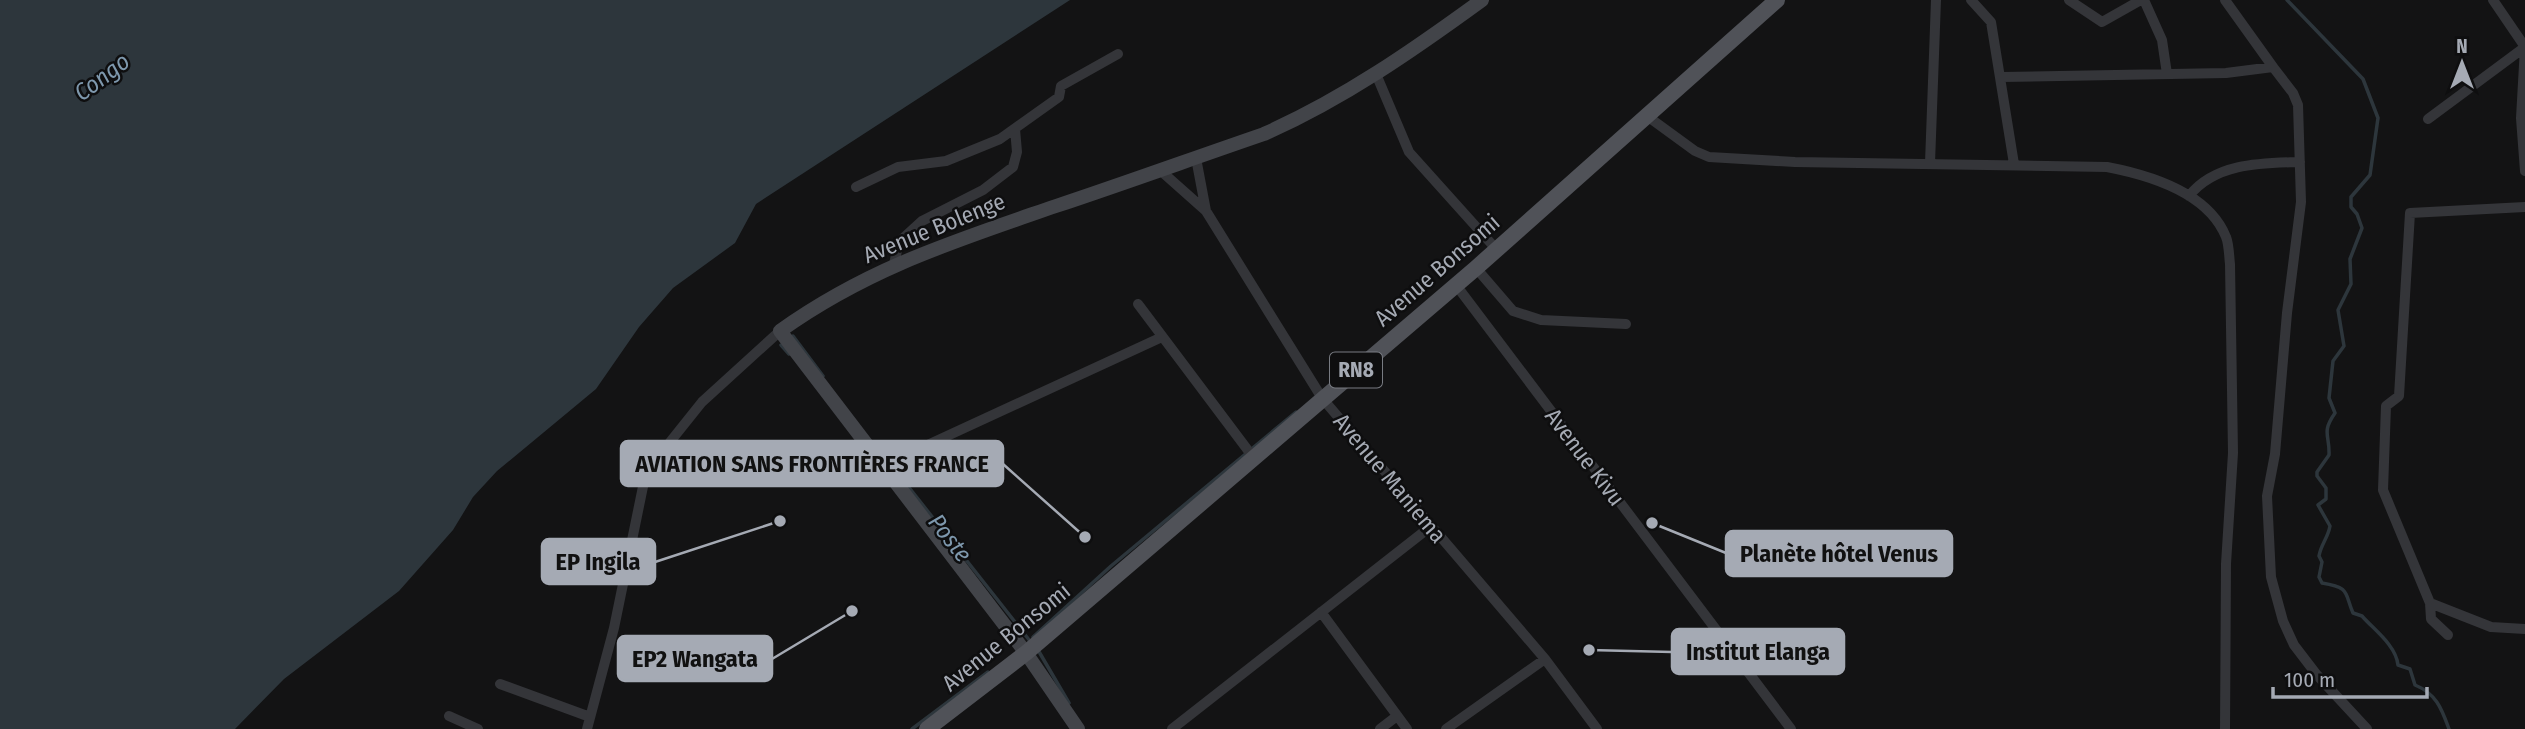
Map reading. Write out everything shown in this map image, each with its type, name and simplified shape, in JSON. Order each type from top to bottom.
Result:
[{"type":"main road","name":"Avenue Bonsomi","points":[[927,729],[1026,653],[1497,250],[1777,0]]},
{"type":"street","name":"Avenue Bolenge","points":[[587,729],[614,628],[646,472],[702,402],[780,331],[808,311],[894,264],[962,236],[1196,158],[1302,117],[1376,75],[1482,0]]},
{"type":"street","points":[[1930,163],[1936,0]]},
{"type":"street","points":[[1971,0],[1992,22],[2014,164]]},
{"type":"street","points":[[2069,0],[2102,22],[2142,0],[2162,40],[2167,74]]},
{"type":"street","points":[[2225,0],[2293,93],[2298,105],[2301,202],[2287,313],[2275,454],[2267,496],[2271,577],[2283,621],[2294,645],[2317,675],[2367,729]]},
{"type":"street","points":[[2493,0],[2525,47],[2521,118],[2525,171]]},
{"type":"street","points":[[2428,119],[2525,47]]},
{"type":"street","points":[[856,187],[898,167],[946,161],[1000,139],[1059,97],[1061,86],[1118,54]]},
{"type":"street","points":[[2002,76],[2227,73],[2273,67]]},
{"type":"street","points":[[1376,75],[1409,152],[1497,250]]},
{"type":"street","points":[[1647,116],[1695,151],[1709,157],[1795,162],[2107,167],[2138,173],[2171,184],[2211,215],[2226,237],[2230,264],[2233,453],[2226,564],[2225,729]]},
{"type":"street","points":[[894,264],[898,242],[922,221],[983,190],[1013,167],[1017,152],[1015,129]]},
{"type":"street","points":[[1196,158],[1206,211]]},
{"type":"street","points":[[2189,196],[2212,176],[2235,168],[2300,162]]},
{"type":"street","points":[[1161,170],[1206,211]]},
{"type":"street","points":[[2448,635],[2431,619],[2430,603],[2383,490],[2386,406],[2399,396],[2410,213],[2525,207]]},
{"type":"street","name":"Avenue Maniema","points":[[1206,211],[1322,398],[1545,659],[1597,729]]},
{"type":"street","points":[[1476,268],[1513,311],[1541,320],[1626,324]]},
{"type":"street","name":"Avenue Kivu","points":[[1456,285],[1791,729]]},
{"type":"street","points":[[1138,304],[1253,457]]},
{"type":"street","points":[[780,331],[1026,653],[1078,729]]},
{"type":"street","points":[[882,466],[1162,337]]},
{"type":"street","points":[[1172,729],[1430,527]]},
{"type":"street","points":[[2430,603],[2491,627],[2525,629]]},
{"type":"street","points":[[1321,612],[1407,729]]},
{"type":"street","points":[[1446,729],[1545,659]]},
{"type":"street","points":[[500,684],[590,717]]},
{"type":"street","points":[[449,716],[478,729]]},
{"type":"street","points":[[1380,729],[1397,716]]},
{"type":"water","name":"Congo","points":[[0,0],[1070,0],[756,204],[735,243],[673,288],[639,327],[596,389],[497,471],[473,497],[453,530],[399,591],[284,679],[235,729],[0,729]]},
{"type":"waterway","points":[[2287,0],[2363,79],[2378,118],[2370,175],[2351,197],[2351,207],[2362,228],[2350,259],[2351,284],[2338,310],[2344,346],[2333,361],[2329,398],[2335,413],[2327,430],[2329,455],[2317,472],[2326,488],[2326,499],[2318,505],[2330,526],[2319,556],[2322,562],[2319,577],[2322,583],[2338,587],[2345,592],[2353,613],[2362,616],[2383,638],[2393,651],[2398,665],[2410,669],[2415,685],[2434,698],[2449,729]]},
{"type":"waterway","name":"Poste","points":[[793,336],[823,376]]},
{"type":"waterway","points":[[781,345],[789,354]]},
{"type":"waterway","points":[[1033,637],[1111,566],[1296,412]]},
{"type":"waterway","name":"Poste","points":[[892,466],[1030,641]]},
{"type":"waterway","name":"Poste","points":[[1038,650],[1069,703]]},
{"type":"waterway","points":[[912,729],[988,672]]},
{"type":"place","name":"EP Ingila","points":[[780,521]]},
{"type":"place","name":"Planète hôtel Venus","points":[[1652,523]]},
{"type":"place","name":"AVIATION SANS FRONTIÈRES FRANCE","points":[[1085,537]]},
{"type":"place","name":"EP2 Wangata","points":[[852,611]]},
{"type":"place","name":"Institut Elanga","points":[[1589,650]]}]
